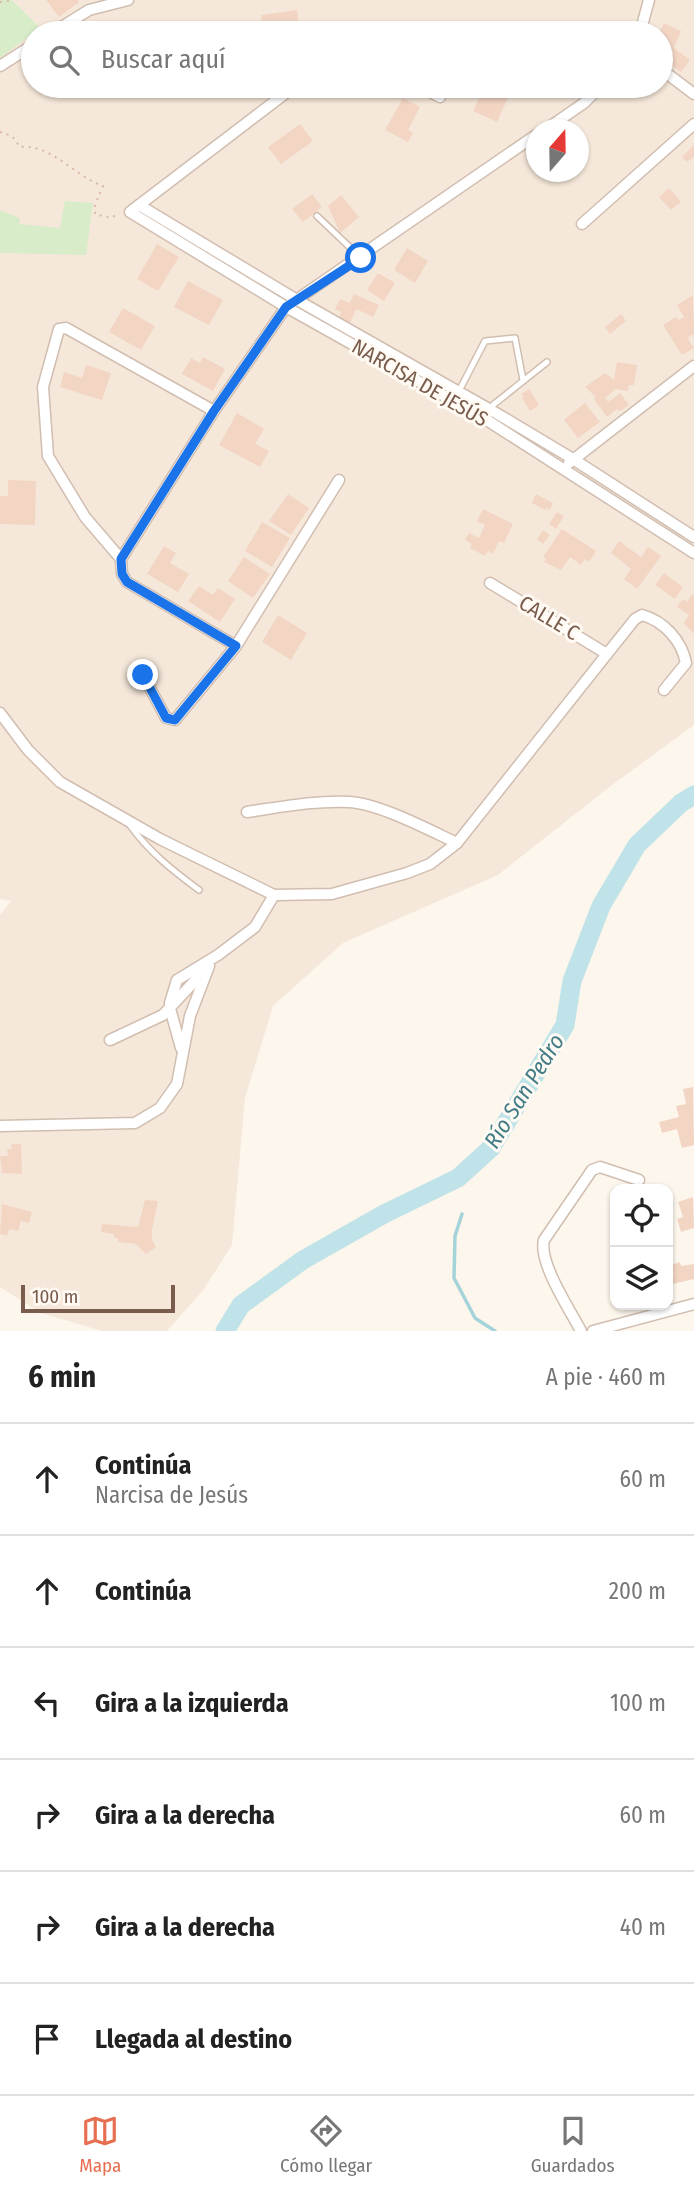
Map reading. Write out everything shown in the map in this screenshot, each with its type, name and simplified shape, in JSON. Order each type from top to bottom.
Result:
[{"type":"street","points":[[71,21],[89,10],[128,0]]},
{"type":"street","points":[[643,21],[649,0]]},
{"type":"street","points":[[0,66],[21,53]]},
{"type":"street","points":[[673,78],[694,94]]},
{"type":"street","points":[[134,209],[279,98]]},
{"type":"street","points":[[560,119],[588,98]]},
{"type":"street","points":[[582,224],[694,124]]},
{"type":"street","points":[[236,646],[127,582],[122,574],[121,559],[214,411],[286,307],[526,143]]},
{"type":"street","name":"NARCISA DE JESÚS","points":[[134,209],[459,392],[564,468],[694,553]]},
{"type":"street","name":"NARCISA DE JESÚS","points":[[134,209],[286,307],[573,459],[694,537]]},
{"type":"street","points":[[121,559],[85,517],[48,456],[43,387],[59,329],[66,328],[214,411]]},
{"type":"street","points":[[564,468],[692,370]]},
{"type":"street","points":[[143,675],[166,718],[175,720],[236,646],[339,480]]},
{"type":"street","name":"CALLE C","points":[[490,583],[607,654]]},
{"type":"street","points":[[0,713],[28,750],[60,782],[127,822],[274,895],[332,894],[430,864],[457,843],[635,619],[642,615],[653,618],[679,640],[684,649],[686,663],[664,690]]},
{"type":"street","points":[[247,812],[304,804],[352,802],[383,811],[457,843]]},
{"type":"street","points":[[182,1051],[170,1007],[177,980],[255,927],[274,895]]},
{"type":"street","points":[[110,1040],[163,1015],[218,954]]},
{"type":"street","points":[[0,1126],[135,1123],[160,1108],[177,1084],[190,1016],[209,965]]},
{"type":"street","points":[[581,1331],[551,1273],[542,1248],[544,1240],[592,1170],[600,1167],[639,1180]]},
{"type":"street","points":[[593,1331],[694,1304]]},
{"type":"lane","points":[[317,216],[361,258]]},
{"type":"lane","points":[[459,392],[485,341],[515,338],[523,380]]},
{"type":"lane","points":[[485,413],[547,362]]},
{"type":"lane","points":[[127,822],[160,862],[199,890]]},
{"type":"path","points":[[0,2],[13,0]]},
{"type":"path","points":[[0,132],[12,136],[20,147],[34,145],[50,152],[88,180],[103,186],[94,205],[95,214],[111,218],[134,209]]},
{"type":"shaded area","points":[[0,0],[694,0],[694,725],[612,785],[498,875],[343,943],[273,1006],[245,1098],[232,1245],[204,1289],[167,1331],[102,1331],[41,1313],[0,1287],[0,915],[11,901],[0,899]]},
{"type":"green space","points":[[0,0],[12,0],[33,21],[21,21],[21,42],[0,58]]},
{"type":"green space","points":[[65,201],[93,203],[86,255],[0,253],[0,210],[20,218],[19,224],[60,228]]},
{"type":"building","points":[[46,0],[78,0],[79,2],[59,17]]},
{"type":"building","points":[[297,10],[299,21],[262,21],[261,15]]},
{"type":"building","points":[[673,27],[681,31],[674,48],[690,60],[681,72],[673,66]]},
{"type":"building","points":[[403,98],[420,107],[408,130],[413,133],[408,142],[385,130]]},
{"type":"building","points":[[479,98],[508,98],[497,122],[473,111]]},
{"type":"building","points":[[300,124],[313,141],[281,164],[268,147]]},
{"type":"building","points":[[694,145],[694,157],[687,162],[682,157]]},
{"type":"building","points":[[669,188],[681,202],[671,210],[659,197]]},
{"type":"building","points":[[312,194],[322,207],[303,222],[292,209]]},
{"type":"building","points":[[341,195],[359,217],[340,233],[328,206]]},
{"type":"building","points":[[157,244],[179,257],[158,291],[137,279]]},
{"type":"building","points":[[407,248],[428,261],[415,283],[394,270]]},
{"type":"building","points":[[378,273],[395,283],[384,301],[367,290]]},
{"type":"building","points":[[188,281],[223,300],[209,325],[174,307]]},
{"type":"building","points":[[354,294],[379,305],[373,317],[356,309],[350,323],[339,318],[341,312],[335,309],[340,299],[350,303]]},
{"type":"building","points":[[693,295],[694,334],[687,338],[694,348],[682,355],[663,325],[676,317],[679,320],[684,317],[677,305]]},
{"type":"building","points":[[123,308],[155,326],[141,350],[109,332]]},
{"type":"building","points":[[621,314],[626,321],[610,334],[605,327]]},
{"type":"building","points":[[203,357],[225,369],[213,391],[182,374],[191,358],[200,363]]},
{"type":"building","points":[[617,362],[637,365],[634,385],[629,385],[628,391],[616,389],[605,398],[608,402],[620,393],[629,405],[620,411],[617,409],[607,417],[594,399],[596,397],[585,387],[605,373],[614,380]]},
{"type":"building","points":[[86,365],[111,373],[102,400],[60,387],[64,372],[82,378]]},
{"type":"building","points":[[529,389],[539,405],[530,411],[521,394]]},
{"type":"building","points":[[585,403],[600,422],[578,438],[564,420]]},
{"type":"building","points":[[237,413],[264,429],[255,444],[269,451],[260,467],[219,445]]},
{"type":"building","points":[[8,480],[36,481],[35,525],[0,524],[0,496],[8,496]]},
{"type":"building","points":[[288,494],[309,508],[291,535],[269,521]]},
{"type":"building","points":[[536,494],[553,503],[550,510],[532,503]]},
{"type":"building","points":[[483,509],[513,524],[504,543],[499,541],[493,554],[488,551],[485,556],[470,548],[472,544],[465,540],[469,533],[479,538],[485,525],[477,521]]},
{"type":"building","points":[[557,512],[564,516],[556,529],[549,524]]},
{"type":"building","points":[[262,522],[290,538],[272,567],[245,551]]},
{"type":"building","points":[[562,529],[596,551],[589,562],[585,559],[581,565],[570,557],[561,570],[544,562],[546,559],[543,557]]},
{"type":"building","points":[[543,530],[550,535],[543,544],[537,539]]},
{"type":"building","points":[[619,541],[641,557],[648,547],[661,556],[637,589],[624,579],[631,569],[611,553]]},
{"type":"building","points":[[164,546],[176,553],[170,563],[189,574],[178,592],[147,574]]},
{"type":"building","points":[[244,557],[270,574],[253,598],[228,581]]},
{"type":"building","points":[[664,573],[683,587],[675,599],[655,585]]},
{"type":"building","points":[[199,586],[213,595],[218,588],[235,599],[220,622],[188,601]]},
{"type":"building","points":[[692,594],[694,634],[684,623],[689,615],[677,607],[683,599],[687,602]]},
{"type":"building","points":[[278,615],[307,633],[291,660],[262,642]]},
{"type":"building","points":[[693,1087],[694,1145],[682,1148],[677,1129],[662,1133],[659,1122],[679,1117],[676,1106],[686,1104],[683,1089]]},
{"type":"building","points":[[11,1144],[21,1144],[22,1174],[2,1173],[0,1156],[8,1156],[7,1149],[12,1149]]},
{"type":"building","points":[[693,1197],[694,1228],[681,1232],[677,1219],[683,1217],[678,1202]]},
{"type":"building","points":[[145,1200],[158,1201],[152,1230],[152,1240],[156,1247],[146,1254],[136,1244],[118,1242],[114,1234],[101,1232],[102,1224],[138,1227]]},
{"type":"building","points":[[2,1204],[32,1212],[29,1223],[21,1221],[18,1231],[9,1229],[7,1236],[0,1234]]},
{"type":"building","points":[[680,1262],[681,1266],[694,1264],[694,1279],[673,1284],[673,1264]]},
{"type":"waterway","name":"Río San Pedro","points":[[225,1331],[241,1305],[303,1260],[384,1214],[458,1178],[491,1148],[565,1025],[572,981],[601,906],[637,845],[681,803],[694,795]]},
{"type":"waterway","points":[[462,1214],[455,1236],[454,1278],[475,1318],[495,1331]]},
{"type":"route","points":[[143,675],[166,718],[175,720],[236,646],[127,582],[122,574],[121,559],[214,411],[286,307],[361,258]]}]
